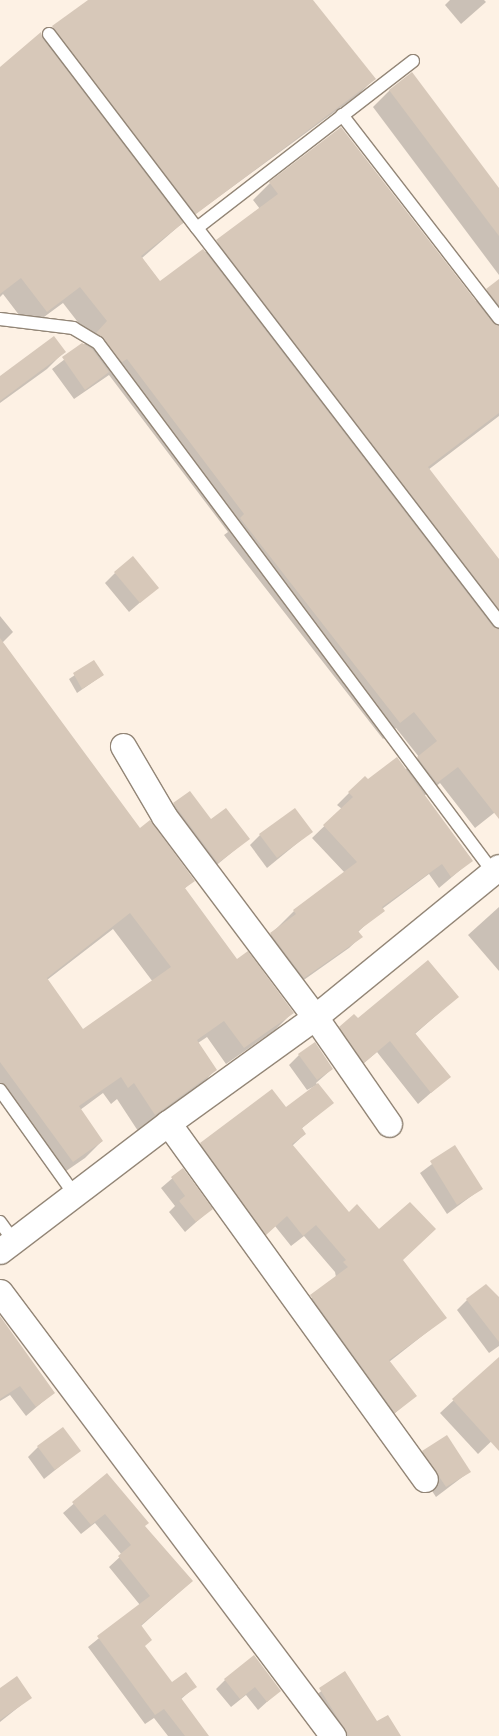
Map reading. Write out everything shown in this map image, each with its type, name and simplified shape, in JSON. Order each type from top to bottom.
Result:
[{"type":"street","points":[[123,746],[169,824],[315,1017],[389,1124]]},
{"type":"street","points":[[5,1238],[75,1195],[168,1122],[315,1017],[496,869]]},
{"type":"street","points":[[168,1122],[425,1479]]},
{"type":"street","points":[[0,1292],[333,1736]]},
{"type":"lane","points":[[50,34],[499,622]]},
{"type":"lane","points":[[197,228],[413,61]]},
{"type":"lane","points":[[342,115],[499,318]]},
{"type":"lane","points":[[0,319],[73,328],[98,343],[496,869]]},
{"type":"lane","points":[[0,1090],[75,1195]]},
{"type":"building","points":[[88,0],[313,0],[376,79],[196,214],[52,26]]},
{"type":"building","points":[[41,32],[43,39],[183,223],[141,256],[160,281],[203,249],[493,627],[499,630],[499,819],[458,767],[437,783],[417,757],[437,741],[414,712],[400,723],[240,518],[244,514],[127,359],[122,362],[96,333],[107,321],[80,287],[47,312],[21,278],[0,294],[0,67]]},
{"type":"building","points":[[412,72],[499,188],[499,236],[389,90]]},
{"type":"building","points":[[341,127],[493,323],[499,326],[499,413],[428,467],[499,559],[499,609],[216,240],[278,194],[269,182]]},
{"type":"building","points":[[499,279],[499,305],[486,289]]},
{"type":"building","points":[[54,336],[66,352],[0,401],[0,376]]},
{"type":"building","points":[[82,343],[92,349],[109,372],[85,390],[62,357]]},
{"type":"building","points":[[133,556],[159,588],[140,603],[114,572]]},
{"type":"building","points":[[0,638],[140,828],[150,820],[195,881],[185,888],[237,959],[248,951],[294,1013],[244,1048],[224,1021],[197,1040],[217,1070],[155,1115],[134,1083],[128,1088],[121,1077],[79,1106],[103,1141],[73,1162],[0,1062]],"holes":[[[130,913],[171,967],[83,1029],[47,978]]]},
{"type":"building","points":[[94,660],[104,675],[82,689],[73,673]]},
{"type":"building","points":[[397,757],[473,861],[451,877],[442,864],[382,907],[385,911],[358,931],[363,937],[304,978],[270,933],[296,914],[293,910],[357,862],[323,825],[353,797],[348,792],[365,776],[368,779]]},
{"type":"building","points":[[190,791],[211,819],[226,808],[250,839],[218,863],[173,803]]},
{"type":"building","points":[[295,808],[313,832],[277,858],[259,834]]},
{"type":"building","points":[[428,960],[459,997],[415,1033],[451,1077],[431,1093],[390,1041],[364,1063],[339,1027],[354,1014],[358,1018]]},
{"type":"building","points":[[315,1042],[333,1069],[317,1080],[298,1054]]},
{"type":"building","points":[[318,1083],[334,1103],[302,1128],[306,1134],[292,1144],[349,1212],[357,1204],[379,1229],[410,1202],[436,1229],[403,1260],[447,1318],[389,1360],[417,1396],[395,1413],[310,1295],[348,1267],[343,1262],[346,1260],[316,1225],[303,1236],[287,1216],[266,1235],[200,1143],[272,1089],[286,1107]]},
{"type":"building","points":[[455,1145],[483,1189],[457,1205],[430,1161]]},
{"type":"building","points":[[183,1168],[213,1209],[196,1222],[179,1201],[185,1196],[171,1177]]},
{"type":"building","points":[[486,1284],[499,1297],[499,1342],[466,1299]]},
{"type":"building","points":[[0,1316],[55,1393],[36,1407],[20,1386],[0,1399]]},
{"type":"building","points":[[499,1357],[499,1451],[452,1399]]},
{"type":"building","points":[[63,1427],[81,1451],[55,1470],[37,1446]]},
{"type":"building","points":[[447,1435],[471,1472],[446,1487],[422,1451]]},
{"type":"building","points":[[107,1473],[149,1523],[145,1526],[193,1581],[141,1625],[152,1640],[145,1646],[172,1682],[186,1672],[197,1687],[181,1698],[209,1736],[185,1736],[164,1709],[155,1715],[97,1636],[150,1596],[118,1556],[131,1545],[105,1514],[91,1525],[72,1502]]},
{"type":"building","points":[[254,1655],[281,1691],[267,1702],[255,1687],[240,1699],[224,1679]]},
{"type":"building","points":[[345,1671],[377,1721],[388,1715],[401,1736],[349,1736],[319,1688]]},
{"type":"building","points":[[17,1676],[32,1698],[0,1720],[0,1688]]}]
